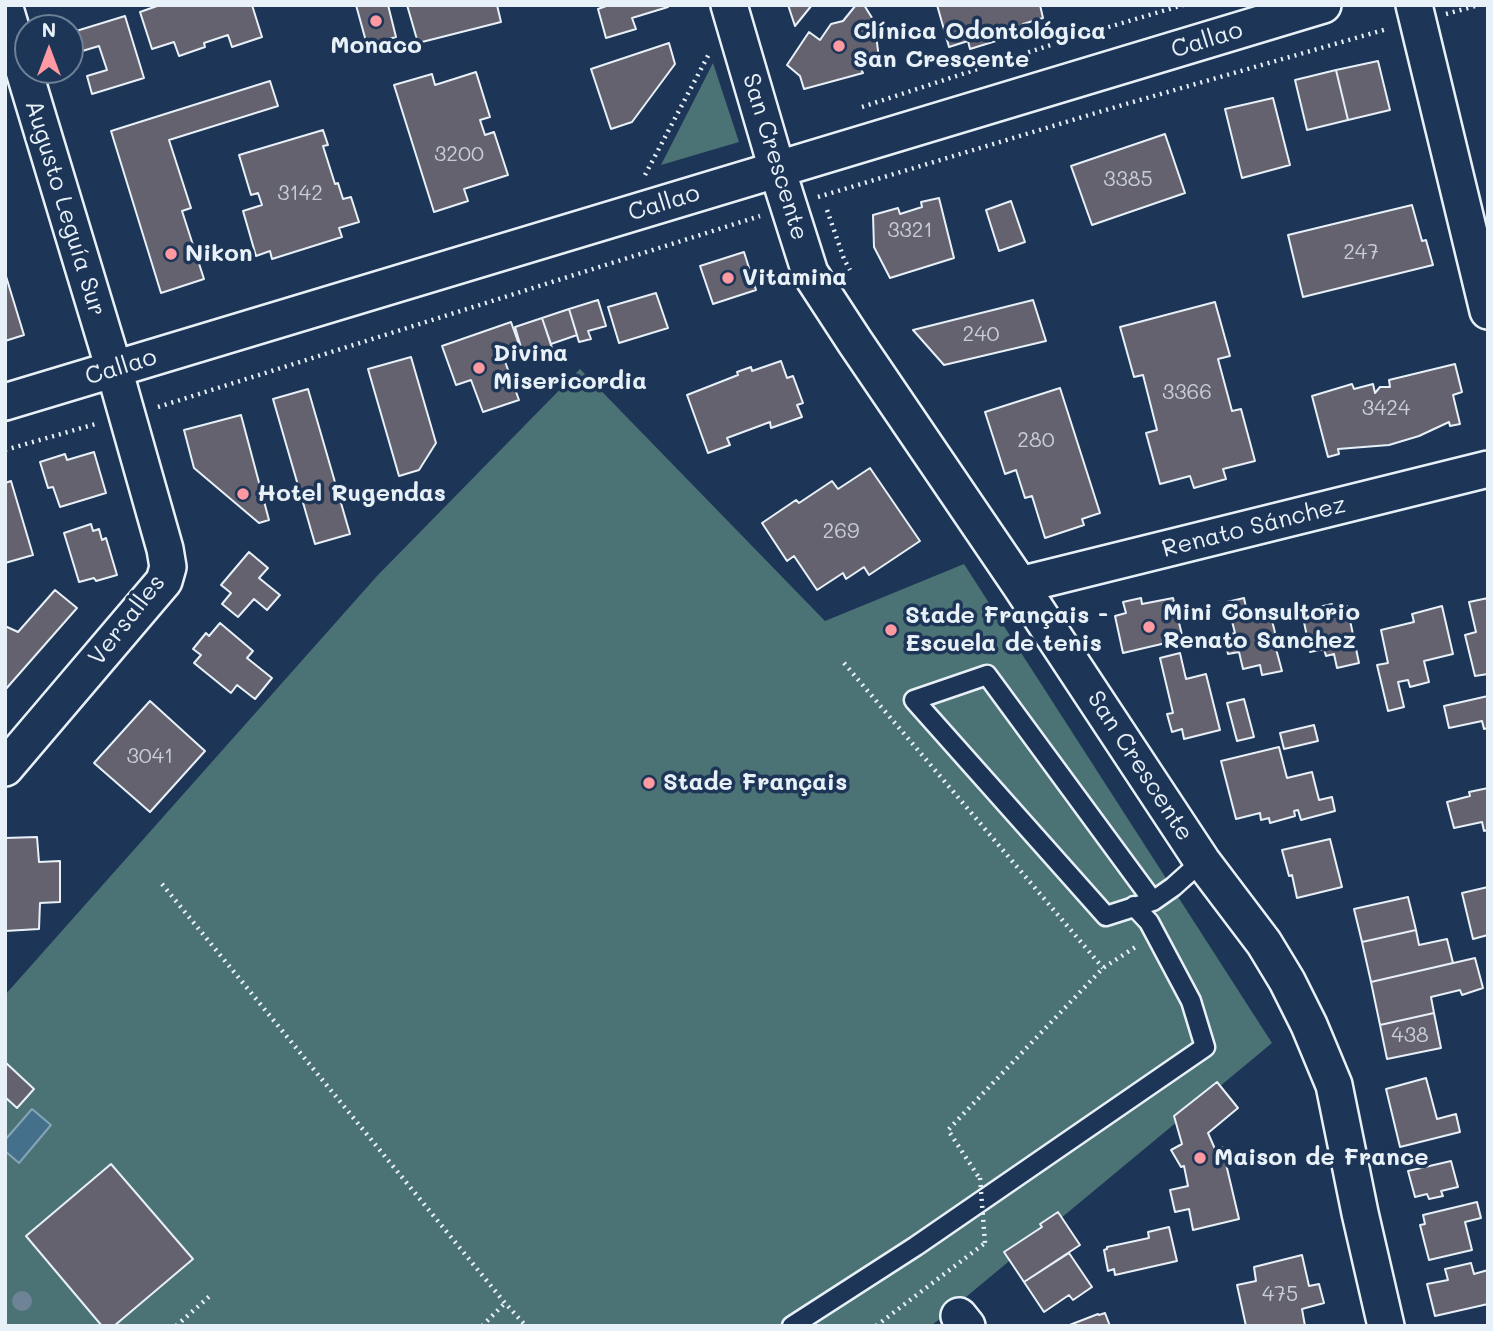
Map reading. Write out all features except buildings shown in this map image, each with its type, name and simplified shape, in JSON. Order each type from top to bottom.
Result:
[{"type":"street","name":"San Crescente","points":[[729,5],[810,273],[1202,861],[1264,943],[1308,1025],[1334,1085],[1386,1326]]},
{"type":"street","name":"Callao","points":[[5,402],[1323,5]]},
{"type":"street","name":"Augusto Leguía Sur","points":[[5,8],[101,373]]},
{"type":"street","points":[[1416,13],[1488,311]]},
{"type":"street","name":"Versalles","points":[[6,765],[164,581],[168,567],[127,415],[101,373]]},
{"type":"street","name":"Renato Sánchez","points":[[1020,585],[1488,469]]},
{"type":"lane","points":[[1153,901],[987,675],[914,700],[1106,916],[1153,901],[1202,861]]},
{"type":"lane","points":[[792,1326],[916,1246],[1205,1047],[1191,1001],[1149,922],[1133,906]]},
{"type":"path","points":[[127,415],[789,207],[1132,102],[1392,27],[1416,13],[1479,5]]},
{"type":"path","points":[[645,176],[714,43]]},
{"type":"path","points":[[5,450],[102,422],[101,373]]},
{"type":"path","points":[[844,663],[1103,968]]},
{"type":"path","points":[[162,884],[526,1326]]},
{"type":"path","points":[[876,1326],[985,1244],[979,1178],[948,1130],[1103,968],[1155,934]]},
{"type":"path","points":[[176,1326],[212,1294]]},
{"type":"path","points":[[482,1326],[505,1303]]},
{"type":"green space","points":[[713,63],[739,142],[661,165]]},
{"type":"green space","name":"Stade Français","points":[[580,369],[825,621],[964,564],[1272,1043],[931,1326],[5,1326],[5,995],[377,576]]},
{"type":"water","points":[[32,1109],[51,1125],[19,1163],[5,1151],[5,1140]]},
{"type":"place","name":"Monaco","points":[[376,21]]},
{"type":"place","name":"Clínica Odontológica San Crescente","points":[[839,46]]},
{"type":"place","name":"Nikon","points":[[171,254]]},
{"type":"place","name":"Vitamina","points":[[728,278]]},
{"type":"place","name":"Divina Misericordia","points":[[479,368]]},
{"type":"place","name":"Hotel Rugendas","points":[[243,494]]},
{"type":"place","name":"Mini Consultorio Renato Sanchez","points":[[1149,627]]},
{"type":"place","name":"Stade Français - Escuela de tenis","points":[[891,630]]},
{"type":"place","name":"Stade Français","points":[[649,783]]},
{"type":"place","name":"Maison de France","points":[[1200,1158]]}]
